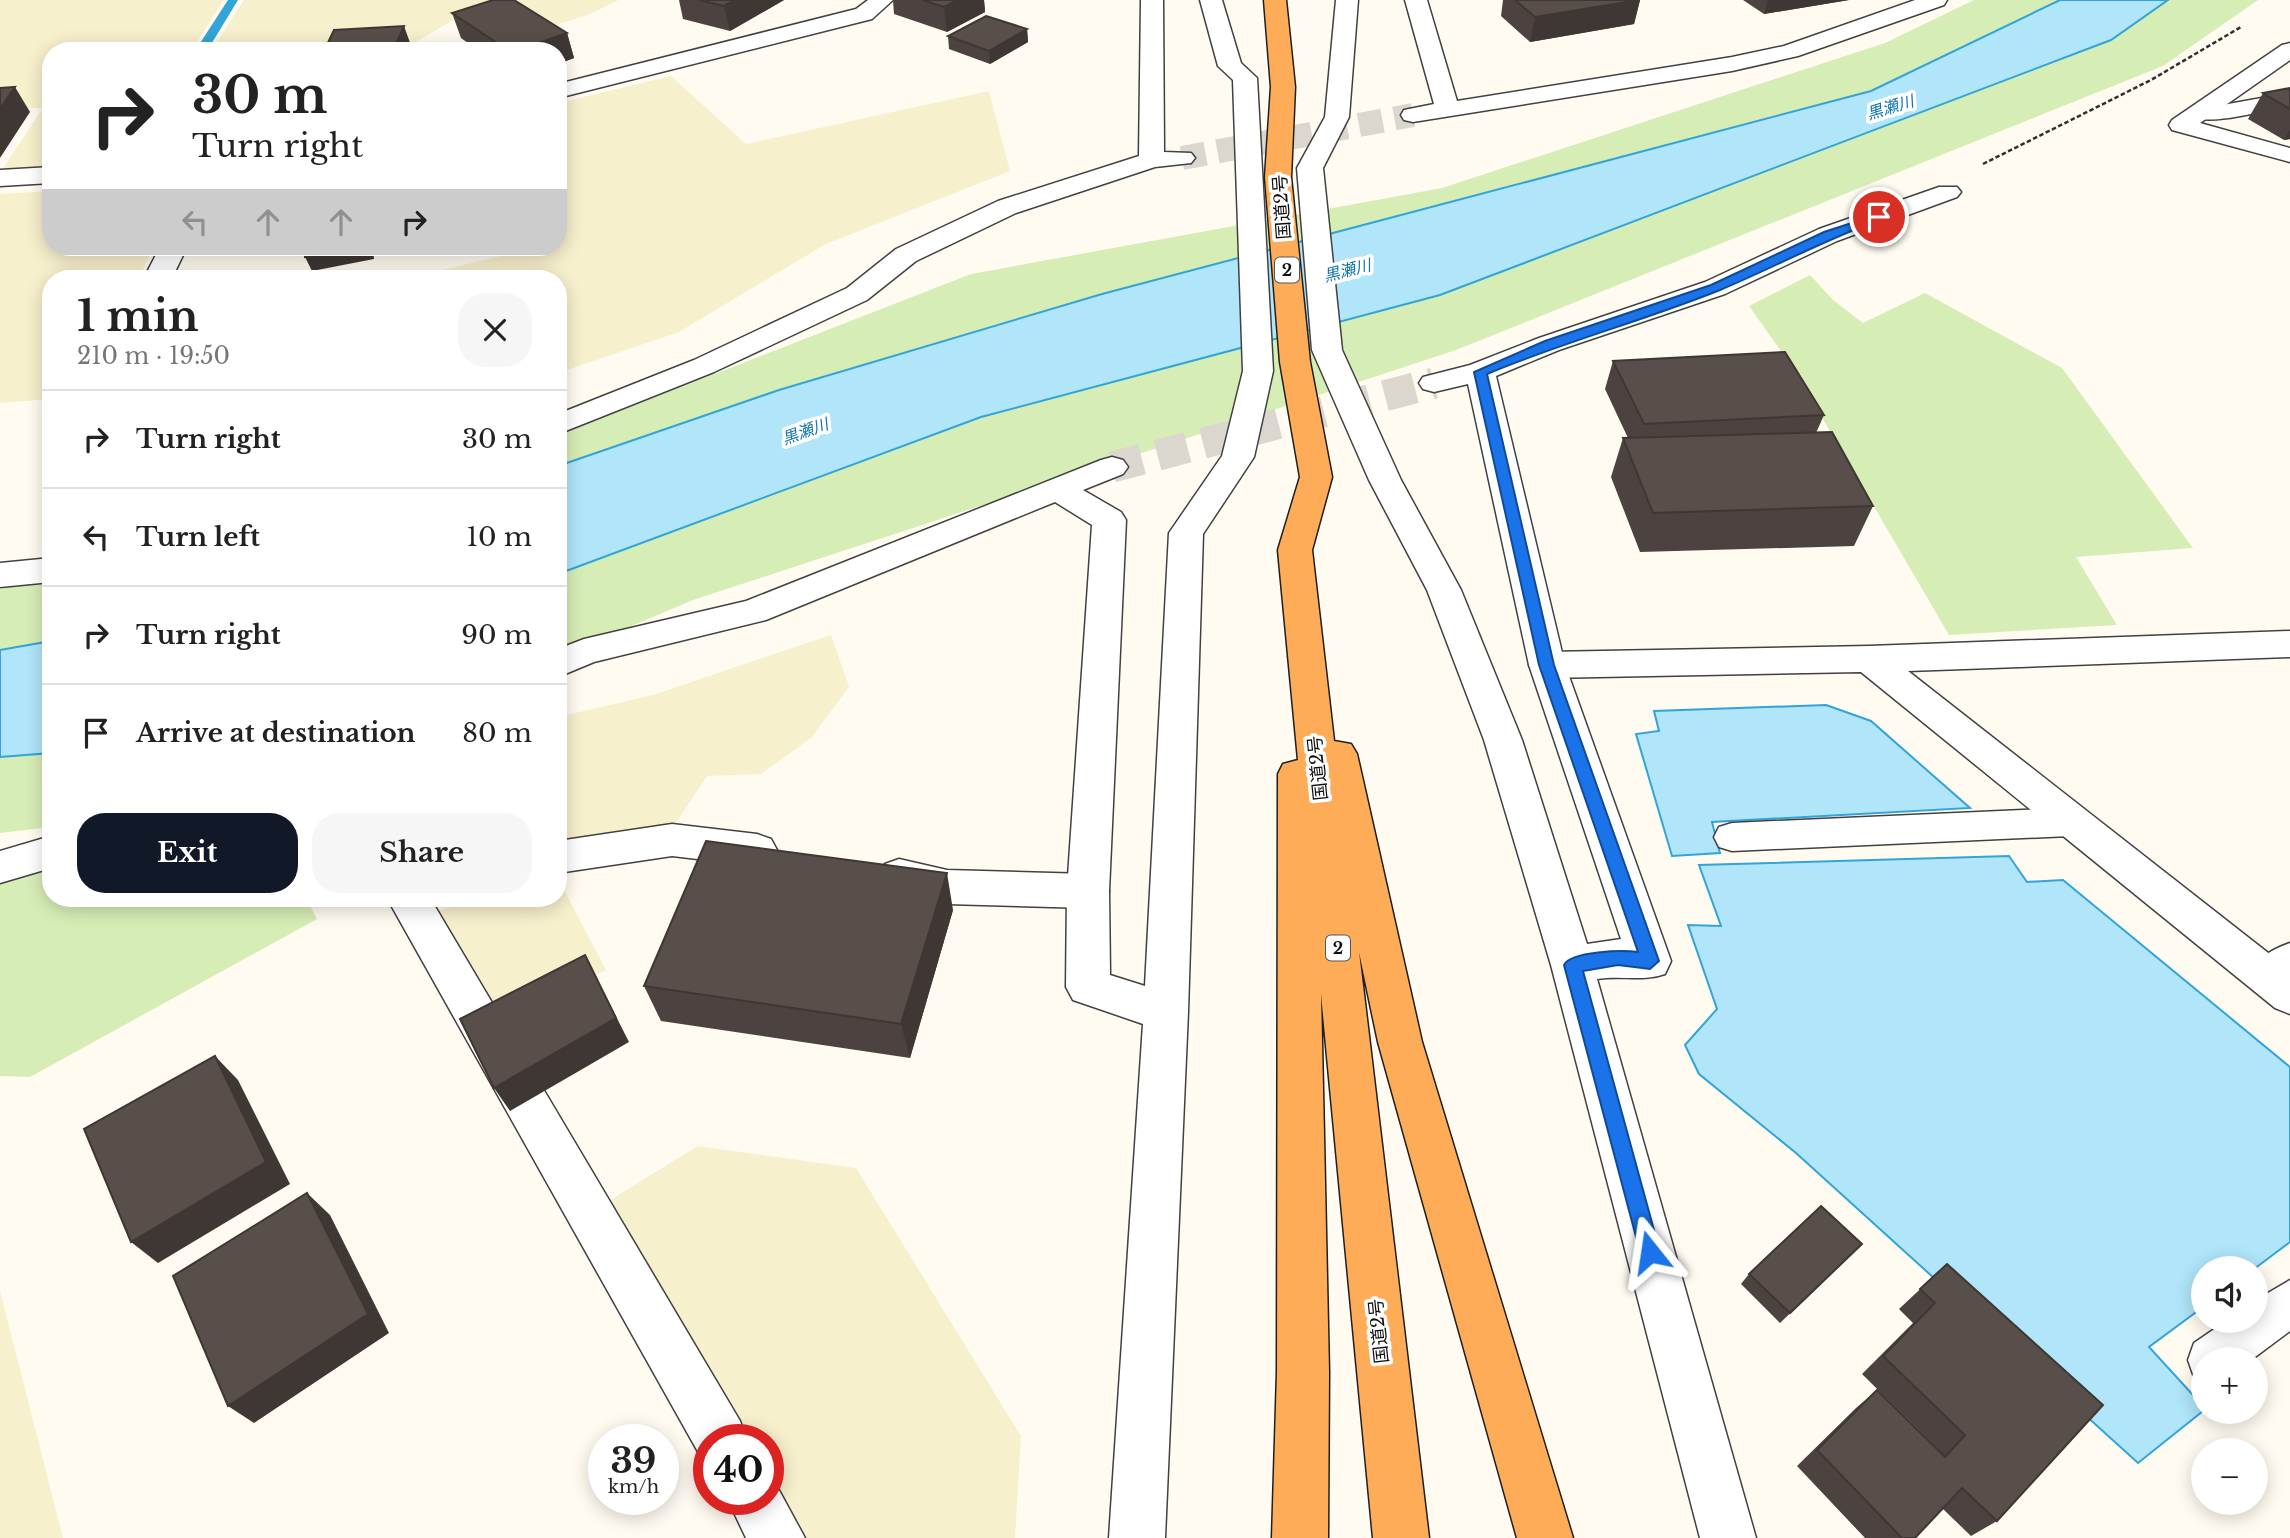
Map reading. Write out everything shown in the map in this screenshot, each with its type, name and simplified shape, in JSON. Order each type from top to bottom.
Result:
[{"type":"highway","name":"国道2号","points":[[1275,0],[1283,87],[1265,179],[1293,361],[1316,477],[1295,550],[1401,1538]]},
{"type":"highway","points":[[1295,550],[1303,1372],[1300,1538]]},
{"type":"highway","points":[[1295,550],[1400,1042],[1545,1538]]},
{"type":"street","points":[[567,89],[864,14],[882,0]]},
{"type":"street","points":[[1152,0],[1152,160]]},
{"type":"street","points":[[1211,0],[1230,66],[1245,78],[1265,179],[1293,361],[1385,480],[1444,590],[1503,740],[1573,965],[1728,1538]]},
{"type":"street","points":[[1137,1538],[1167,1012],[1186,533],[1238,457],[1293,361],[1310,168],[1337,117],[1347,0]]},
{"type":"street","points":[[1416,0],[1448,111]]},
{"type":"street","points":[[1413,115],[1732,64],[1790,51],[1936,0]]},
{"type":"street","points":[[2289,155],[2181,125],[2290,50]]},
{"type":"street","points":[[567,421],[704,366],[857,294],[906,255],[1007,207],[1152,160],[1182,158]]},
{"type":"street","points":[[0,178],[42,176]]},
{"type":"street","points":[[1434,383],[1480,372],[1549,344],[1715,288],[1828,235],[1948,192]]},
{"type":"street","points":[[1480,372],[1547,665],[1650,961],[1618,957],[1573,965]]},
{"type":"street","points":[[567,660],[584,652],[754,611],[1112,467]]},
{"type":"street","points":[[1057,489],[1109,520],[1088,891],[1088,987],[1167,1012]]},
{"type":"street","points":[[0,575],[42,571]]},
{"type":"street","points":[[1547,665],[1869,660],[2290,644]]},
{"type":"street","points":[[1869,660],[2070,822],[2282,976]]},
{"type":"street","points":[[567,856],[672,840],[793,855]]},
{"type":"street","points":[[0,867],[42,855]]},
{"type":"street","points":[[857,867],[947,887],[1088,891]]},
{"type":"street","points":[[413,907],[712,1424]]},
{"type":"street","points":[[764,1515],[777,1538]]},
{"type":"lane","points":[[2198,113],[2217,113],[2290,99]]},
{"type":"lane","points":[[1732,837],[2070,822]]},
{"type":"lane","points":[[2229,1347],[2290,1303]]},
{"type":"path","points":[[1985,163],[2151,79],[2232,30],[2251,23]]},
{"type":"shaded area","points":[[0,0],[224,0],[197,42],[42,42],[42,108],[0,108]]},
{"type":"shaded area","points":[[244,0],[501,0],[450,22],[416,42],[217,42]]},
{"type":"shaded area","points":[[518,0],[619,0],[588,15],[555,25],[532,16]]},
{"type":"shaded area","points":[[671,76],[746,144],[989,91],[1010,171],[826,244],[679,332],[567,370],[567,270],[442,270],[500,256],[567,256],[567,101]]},
{"type":"shaded area","points":[[42,110],[42,173],[0,173]]},
{"type":"shaded area","points":[[42,192],[42,256],[150,256],[142,270],[42,270],[42,400],[0,403],[0,194]]},
{"type":"shaded area","points":[[831,635],[849,687],[811,738],[761,774],[707,776],[676,823],[567,842],[567,715],[653,695]]},
{"type":"shaded area","points":[[567,895],[606,970],[473,1033],[420,915],[452,907],[567,907]]},
{"type":"shaded area","points":[[698,1146],[856,1168],[1021,1436],[1015,1538],[747,1538],[734,1515],[784,1515],[784,1424],[693,1424],[693,1441],[646,1357],[584,1216]]},
{"type":"shaded area","points":[[0,1291],[63,1538],[0,1538]]},
{"type":"green space","points":[[1974,0],[2258,0],[2163,66],[1456,350],[693,600],[567,653],[567,431],[971,274],[1442,188],[1885,43]]},
{"type":"green space","points":[[1810,275],[1833,300],[1863,323],[1925,293],[2062,368],[2193,548],[2076,557],[2117,625],[1949,635],[1793,368],[1749,306]]},
{"type":"green space","points":[[42,582],[42,828],[0,833],[0,589]]},
{"type":"green space","points":[[42,871],[42,907],[311,907],[317,919],[30,1077],[0,1076],[0,881]]},
{"type":"water","name":"黒瀬川","points":[[2060,0],[2168,0],[2111,40],[1440,295],[981,417],[567,571],[567,463],[779,390],[1102,294],[1871,91]]},
{"type":"water","points":[[42,643],[42,754],[0,757],[0,650]]},
{"type":"water","points":[[1826,705],[1871,721],[1970,808],[1712,822],[1720,853],[1672,856],[1636,734],[1659,731],[1654,711]]},
{"type":"water","points":[[2009,856],[2027,882],[2063,880],[2290,1067],[2290,1242],[2268,1258],[2268,1256],[2191,1256],[2191,1316],[2149,1347],[2191,1393],[2191,1421],[2138,1463],[1796,1153],[1699,1074],[1685,1045],[1717,1009],[1688,925],[1721,926],[1699,865]]},
{"type":"building","points":[[493,0],[514,0],[567,33],[542,42],[496,42],[452,13]]},
{"type":"building","points":[[699,0],[735,0],[724,6]]},
{"type":"building","points":[[922,0],[958,0],[944,7]]},
{"type":"building","points":[[1515,0],[1639,0],[1535,17]]},
{"type":"building","points":[[986,16],[1027,29],[989,51],[948,36]]},
{"type":"building","points":[[404,26],[397,42],[328,42],[334,30]]},
{"type":"building","points":[[15,87],[0,109],[0,88]]},
{"type":"building","points":[[2290,88],[2290,109],[2263,93]]},
{"type":"building","points":[[1785,352],[1824,415],[1644,424],[1613,361]]},
{"type":"building","points":[[1832,432],[1873,506],[1653,513],[1623,438]]},
{"type":"building","points":[[706,841],[947,873],[901,1024],[644,986]]},
{"type":"building","points":[[585,955],[616,1018],[494,1088],[460,1019]]},
{"type":"building","points":[[215,1056],[266,1162],[131,1242],[84,1129]]},
{"type":"building","points":[[307,1193],[368,1314],[228,1406],[173,1276]]},
{"type":"building","points":[[1821,1206],[1862,1244],[1790,1313],[1749,1274]]},
{"type":"building","points":[[1947,1264],[2103,1405],[1997,1521],[1962,1488],[1915,1538],[1902,1538],[1817,1450],[1877,1390],[1945,1457],[1965,1435],[1883,1356],[1935,1303],[1920,1289]]},
{"type":"waterway","points":[[207,42],[233,0]]},
{"type":"tunnel","points":[[1182,158],[1413,115]]},
{"type":"tunnel","points":[[1112,467],[1434,383]]},
{"type":"route","points":[[1650,1252],[1573,965],[1618,957],[1650,961],[1547,665],[1506,475],[1480,372],[1549,344],[1715,288],[1828,235],[1879,217]]}]
